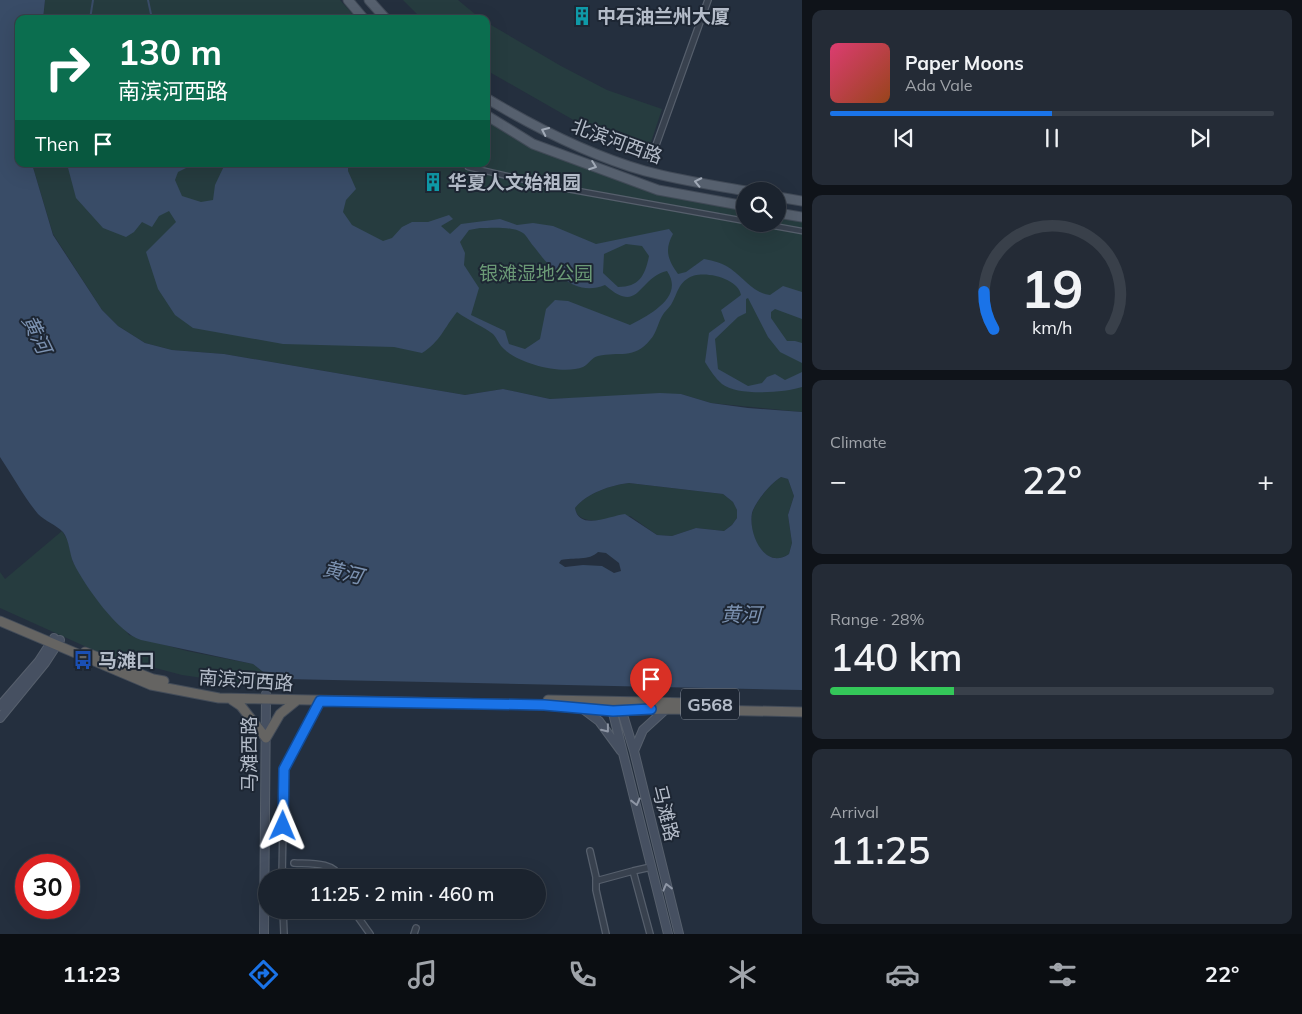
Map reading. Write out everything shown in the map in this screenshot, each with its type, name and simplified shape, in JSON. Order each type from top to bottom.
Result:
[{"type":"highway","name":"南滨河西路","points":[[0,615],[56,641],[97,664],[151,685],[231,699],[266,697],[614,701],[802,706]]},
{"type":"highway","name":"南滨河西路","points":[[0,621],[153,679],[220,692],[296,701],[544,705],[617,711],[666,709],[802,712]]},
{"type":"highway","points":[[231,699],[241,706],[266,738],[280,714],[296,701]]},
{"type":"main road","points":[[348,0],[361,15]]},
{"type":"main road","points":[[369,0],[382,15]]},
{"type":"main road","name":"北滨河西路","points":[[490,100],[534,126],[578,146],[644,171],[736,189]]},
{"type":"main road","name":"北滨河西路","points":[[490,117],[533,144],[658,190],[736,204]]},
{"type":"main road","points":[[786,198],[802,201]]},
{"type":"main road","points":[[786,214],[802,217]]},
{"type":"main road","points":[[0,706],[56,641]]},
{"type":"main road","points":[[0,718],[45,663],[56,641]]},
{"type":"main road","name":"马滩西路","points":[[264,934],[266,697]]},
{"type":"main road","name":"马滩路","points":[[614,701],[634,751],[679,934]]},
{"type":"main road","points":[[583,709],[600,721],[624,755]]},
{"type":"main road","points":[[634,751],[642,730],[666,709]]},
{"type":"main road","name":"马滩路","points":[[617,711],[624,755],[668,934]]},
{"type":"street","points":[[651,159],[708,0]]},
{"type":"street","points":[[468,167],[556,187],[736,218]]},
{"type":"street","points":[[786,228],[802,231]]},
{"type":"street","points":[[282,869],[284,769],[320,701]]},
{"type":"street","points":[[590,851],[606,934]]},
{"type":"street","points":[[294,863],[330,867],[333,869]]},
{"type":"street","points":[[596,881],[652,867]]},
{"type":"street","points":[[633,871],[650,934]]},
{"type":"street","points":[[283,919],[284,934]]},
{"type":"street","points":[[359,919],[370,934]]},
{"type":"green space","points":[[45,0],[340,0],[353,15],[43,15]]},
{"type":"green space","points":[[403,0],[458,0],[476,15],[418,15]]},
{"type":"green space","points":[[490,24],[561,66],[607,90],[662,109],[649,148],[577,122],[490,72]]},
{"type":"green space","name":"银滩湿地公园","points":[[490,120],[533,144],[658,190],[736,204],[736,232],[786,232],[786,214],[802,217],[802,412],[711,403],[681,394],[550,399],[503,389],[465,395],[224,354],[172,350],[145,343],[118,326],[102,310],[53,234],[33,167],[490,167]]},
{"type":"green space","points":[[781,477],[788,479],[794,496],[788,515],[792,543],[789,554],[780,558],[772,558],[760,548],[755,539],[751,522],[756,504],[764,493]]},
{"type":"green space","points":[[629,483],[723,494],[733,502],[737,510],[737,518],[724,531],[696,528],[672,536],[657,535],[630,516],[598,521],[583,518],[578,514],[575,508],[586,498],[607,488]]},
{"type":"green space","points":[[62,531],[68,541],[73,562],[83,578],[129,635],[187,651],[253,664],[267,675],[264,687],[182,675],[144,665],[142,672],[0,608],[0,572],[5,579]]},
{"type":"water","name":"黄河","points":[[0,0],[45,0],[43,15],[15,15],[15,167],[33,167],[53,235],[102,310],[118,326],[145,343],[172,350],[224,354],[465,395],[503,389],[550,399],[660,393],[681,394],[711,403],[802,412],[802,690],[285,679],[267,675],[253,664],[141,640],[132,636],[103,608],[86,584],[74,564],[67,539],[63,532],[38,514],[0,457]],"holes":[[[781,477],[788,479],[794,496],[788,515],[792,543],[789,554],[780,558],[773,558],[760,548],[751,521],[756,504],[764,493]],[[629,483],[723,494],[733,502],[737,510],[737,518],[732,525],[724,531],[696,528],[672,536],[657,535],[625,514],[589,521],[578,515],[575,508],[593,494],[607,488]],[[598,552],[606,553],[619,563],[621,571],[614,573],[602,566],[583,565],[565,567],[559,563],[561,560],[590,557]]]},
{"type":"water","points":[[68,167],[188,167],[178,172],[175,180],[182,196],[201,202],[213,200],[215,185],[224,167],[348,167],[356,189],[346,200],[343,212],[352,225],[383,241],[392,238],[402,227],[412,222],[428,222],[449,215],[453,219],[441,226],[450,234],[461,224],[500,219],[517,225],[533,223],[553,226],[596,244],[669,229],[673,234],[670,240],[668,255],[678,274],[686,272],[704,259],[728,267],[754,289],[764,294],[770,295],[783,286],[802,292],[802,319],[775,309],[771,312],[771,318],[787,341],[802,343],[802,363],[780,352],[768,337],[748,298],[746,299],[746,313],[738,317],[715,339],[718,369],[748,386],[762,383],[767,377],[775,374],[785,380],[802,372],[802,387],[784,391],[749,392],[729,388],[715,377],[705,362],[709,333],[725,321],[721,310],[741,295],[739,289],[734,284],[718,276],[701,274],[693,276],[682,283],[652,337],[638,350],[626,354],[596,357],[583,367],[564,370],[542,367],[520,359],[502,347],[493,334],[485,328],[457,312],[438,339],[422,353],[394,347],[283,344],[193,328],[175,315],[158,289],[146,252],[176,222],[169,211],[159,216],[152,227],[142,222],[134,232],[126,237],[103,228],[76,198]],"holes":[[[508,228],[523,233],[556,273],[574,285],[583,288],[605,285],[616,294],[625,297],[632,296],[650,280],[667,271],[671,280],[671,289],[668,297],[662,304],[630,325],[568,301],[555,300],[546,309],[540,339],[525,349],[509,344],[505,331],[471,315],[479,288],[464,265],[465,253],[460,242],[469,230]],[[626,244],[642,246],[649,256],[643,275],[631,285],[618,287],[603,273],[604,254]]]},
{"type":"waterway","points":[[91,15],[93,0]]},
{"type":"waterway","points":[[148,0],[151,15]]},
{"type":"place","name":"中石油兰州大厦","points":[[582,16]]},
{"type":"place","name":"华夏人文始祖园","points":[[433,182]]},
{"type":"place","name":"马滩口","points":[[83,660]]},
{"type":"route","points":[[283,826],[284,769],[320,701],[544,705],[613,711],[651,709]]}]
